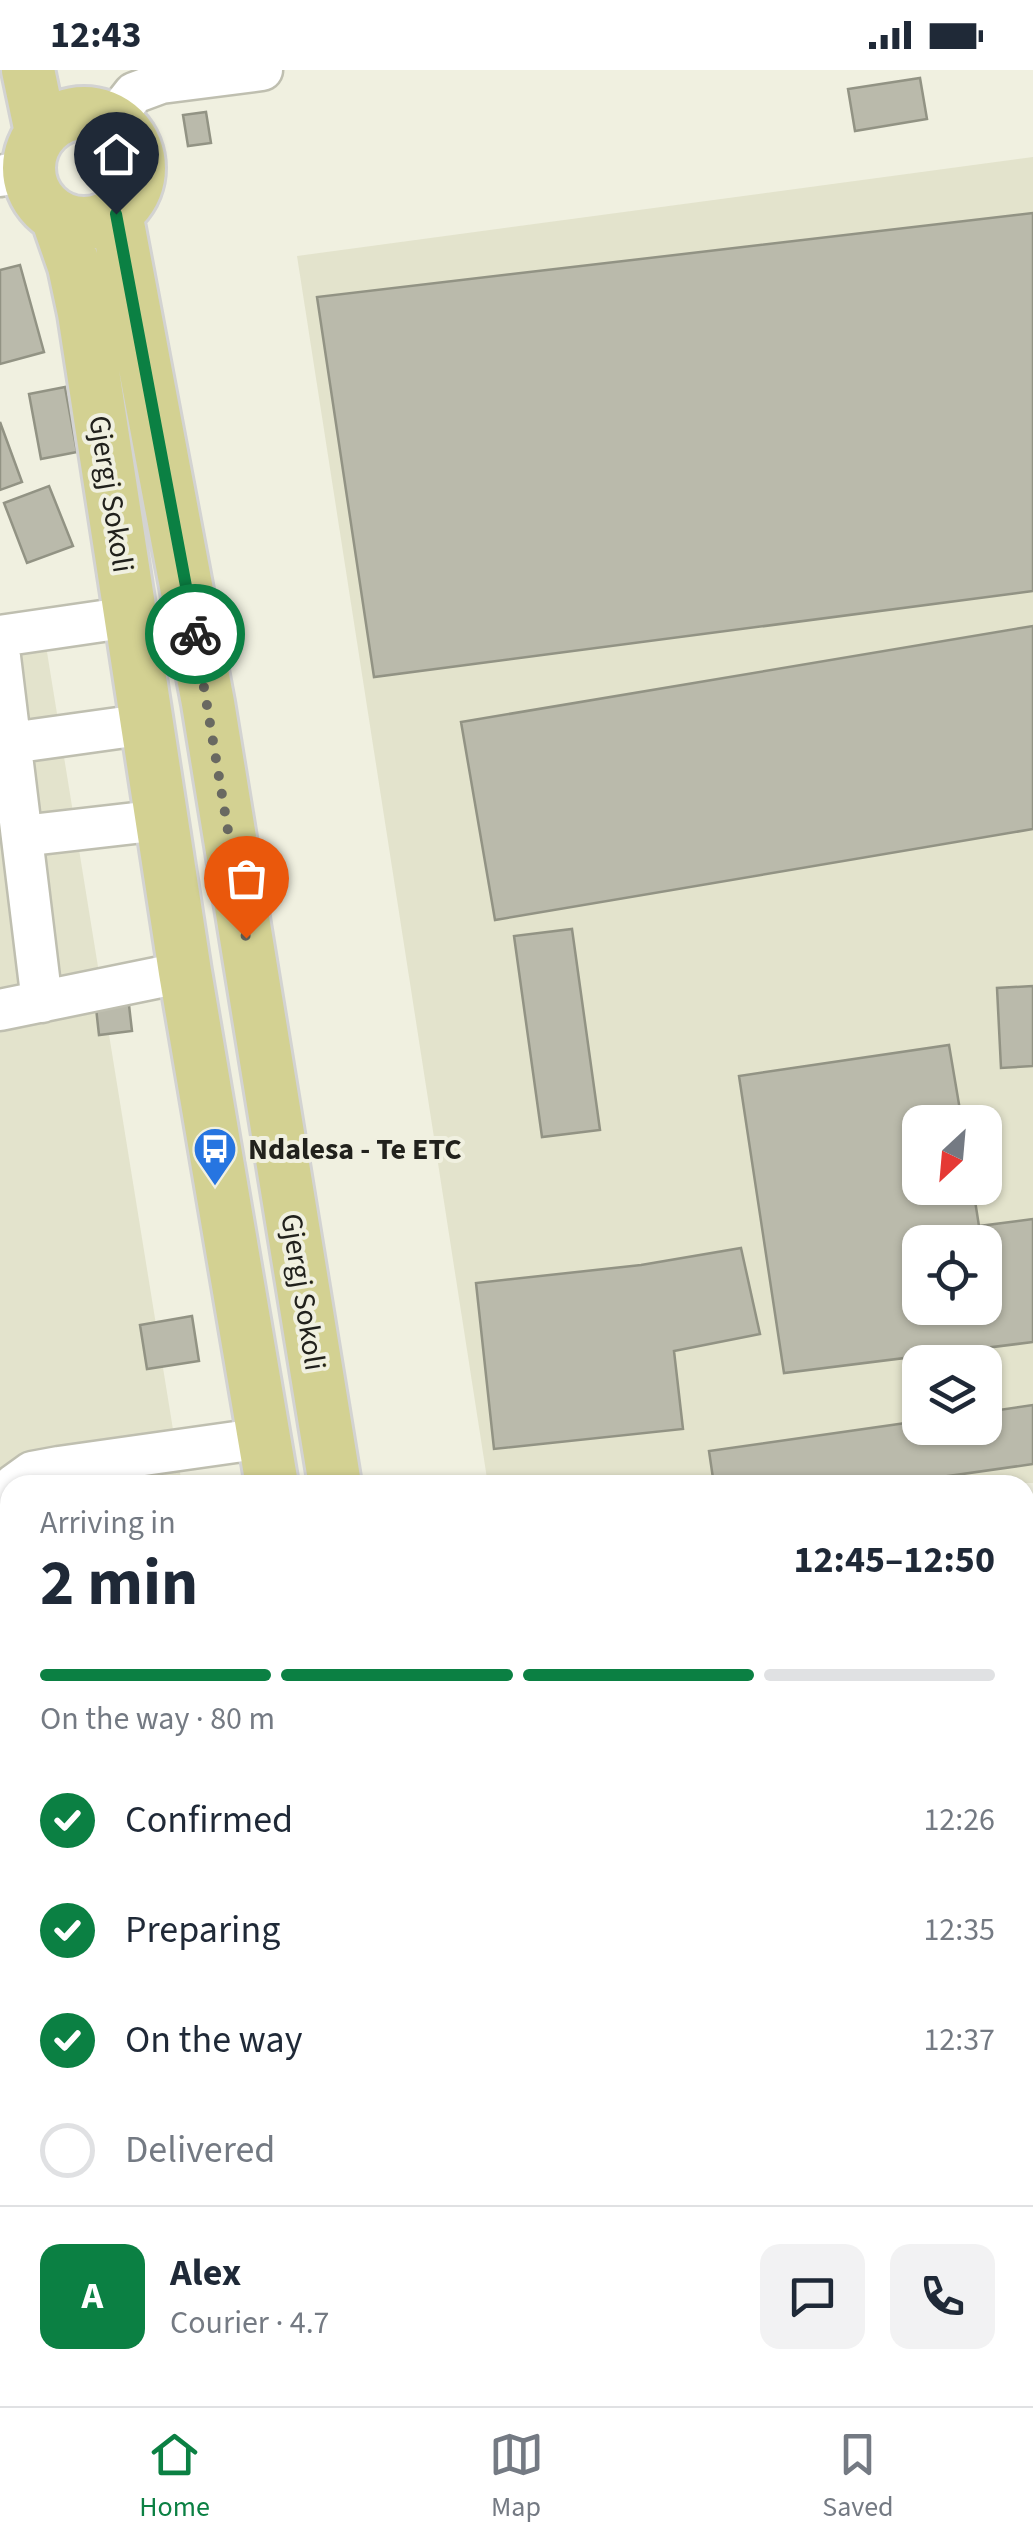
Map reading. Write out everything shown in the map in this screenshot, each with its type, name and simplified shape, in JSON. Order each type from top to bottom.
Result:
[{"type":"main road","points":[[28,70],[36,133],[32,188],[42,205],[57,217],[87,224],[116,214],[130,200],[139,166],[135,148],[112,121],[96,114],[77,114],[36,133]]},
{"type":"main road","name":"Gjergj Sokoli","points":[[116,214],[208,704],[332,1475]]},
{"type":"main road","name":"Gjergj Sokoli","points":[[57,217],[74,266],[84,313],[185,972],[268,1461]]},
{"type":"street","points":[[112,121],[134,93],[161,83],[262,70]]},
{"type":"street","points":[[0,636],[130,617]]},
{"type":"street","points":[[0,657],[42,1002]]},
{"type":"street","points":[[10,742],[147,724]]},
{"type":"street","points":[[22,836],[162,820]]},
{"type":"street","points":[[0,1010],[185,972]]},
{"type":"street","points":[[28,1475],[268,1461]]},
{"type":"shaded area","points":[[1033,157],[1033,1475],[486,1475],[297,256]]},
{"type":"shaded area","points":[[41,615],[180,1475],[0,1475],[0,616]]},
{"type":"building","points":[[920,78],[927,119],[855,131],[848,89]]},
{"type":"building","points":[[206,112],[211,143],[188,146],[183,115]]},
{"type":"building","points":[[1033,213],[1033,591],[374,677],[317,297]]},
{"type":"building","points":[[20,265],[44,352],[0,364],[0,270]]},
{"type":"building","points":[[65,387],[77,452],[41,459],[29,394]]},
{"type":"building","points":[[0,422],[22,482],[0,490]]},
{"type":"building","points":[[49,486],[73,546],[27,563],[4,503]]},
{"type":"building","points":[[1033,626],[1033,829],[495,920],[461,722]]},
{"type":"building","points":[[572,929],[600,1130],[542,1137],[514,936]]},
{"type":"building","points":[[1033,986],[1033,1066],[1001,1068],[997,988]]},
{"type":"building","points":[[129,1005],[132,1031],[99,1035],[96,1008]]},
{"type":"building","points":[[949,1045],[959,1105],[902,1105],[902,1205],[976,1205],[979,1225],[902,1225],[902,1325],[1002,1325],[1002,1225],[987,1225],[1033,1219],[1033,1342],[1002,1346],[902,1345],[902,1358],[784,1373],[739,1076]]},
{"type":"building","points":[[741,1248],[760,1334],[674,1351],[683,1429],[494,1449],[476,1283],[641,1265]]},
{"type":"building","points":[[192,1316],[199,1361],[147,1369],[140,1325]]},
{"type":"building","points":[[1033,1405],[1033,1464],[955,1475],[713,1475],[709,1451],[902,1424],[902,1445],[1002,1445],[1002,1410]]},
{"type":"way so far","points":[[195,634],[246,938]]},
{"type":"place","name":"Ndalesa - Te ETC","points":[[215,1187]]},
{"type":"route","points":[[116,214],[195,634]]}]
